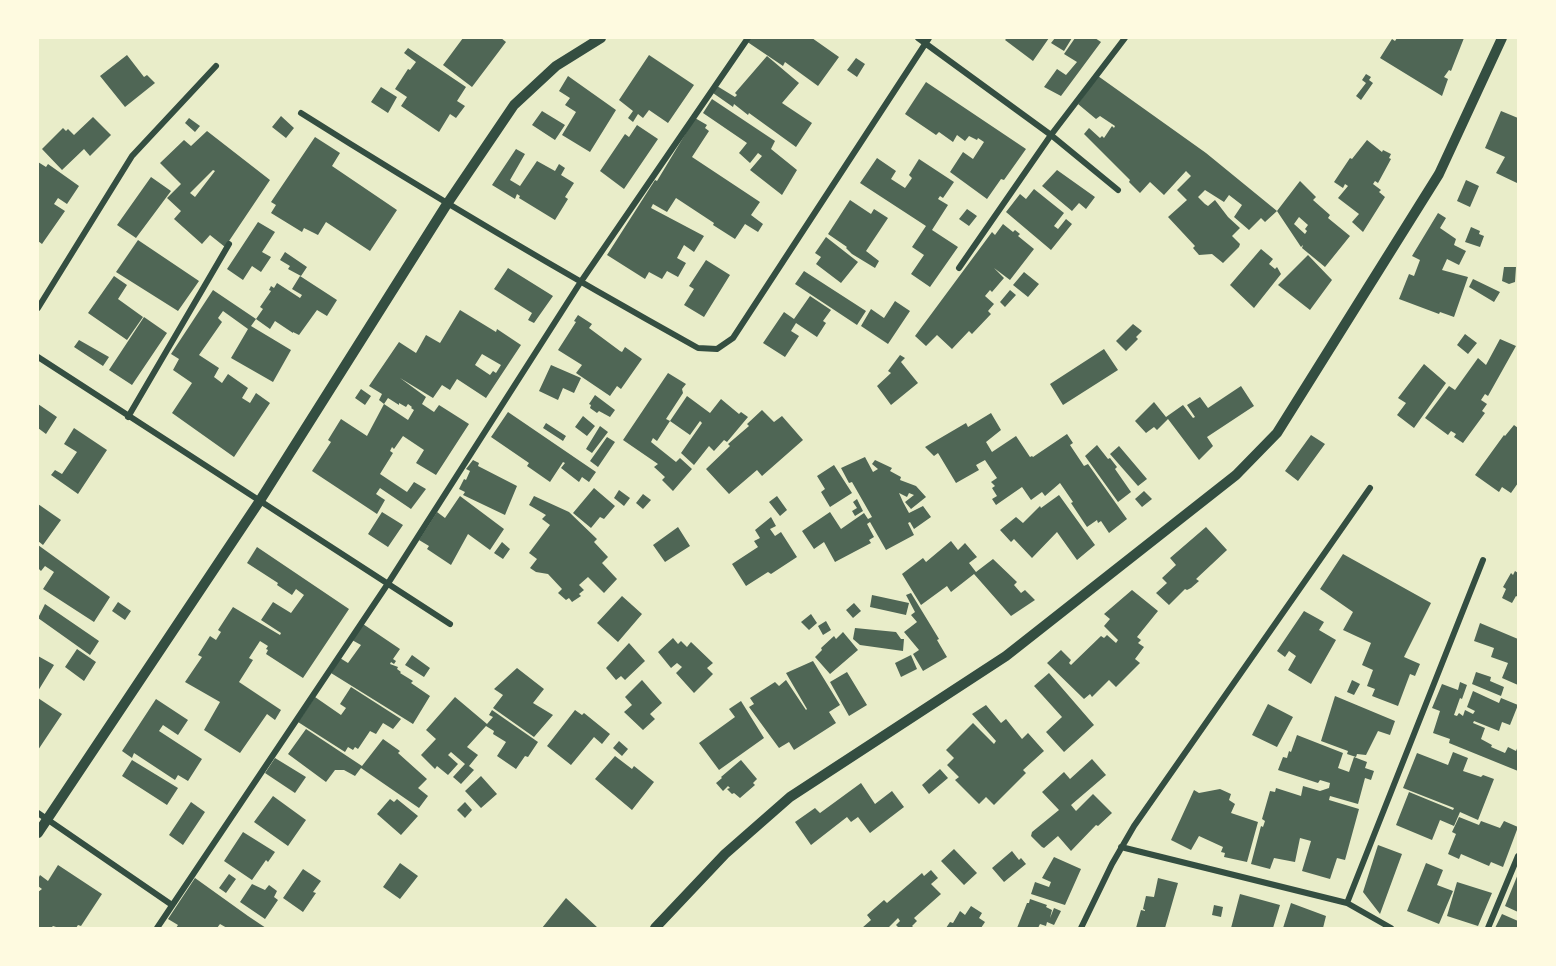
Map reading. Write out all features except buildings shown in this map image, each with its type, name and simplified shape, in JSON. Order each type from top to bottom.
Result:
[{"type":"street","points":[[38,833],[259,502],[447,204],[514,105],[556,66],[601,38]]},
{"type":"street","points":[[157,928],[387,585],[580,283],[748,38]]},
{"type":"street","points":[[918,38],[928,40],[1118,190]]},
{"type":"street","points":[[959,268],[1051,135],[1125,38]]},
{"type":"street","points":[[655,928],[725,854],[790,797],[1006,656],[1245,467],[1277,433],[1439,174],[1502,38]]},
{"type":"street","points":[[301,113],[580,283],[698,348],[717,349],[733,338],[928,40]]},
{"type":"street","points":[[38,308],[132,156],[216,66]]},
{"type":"street","points":[[128,417],[229,244]]},
{"type":"street","points":[[38,357],[450,624]]},
{"type":"street","points":[[1081,928],[1134,826],[1370,488]]},
{"type":"street","points":[[1347,903],[1483,560]]},
{"type":"street","points":[[38,813],[172,905]]},
{"type":"street","points":[[1122,848],[1347,903],[1390,928]]},
{"type":"street","points":[[1488,928],[1518,856]]}]
